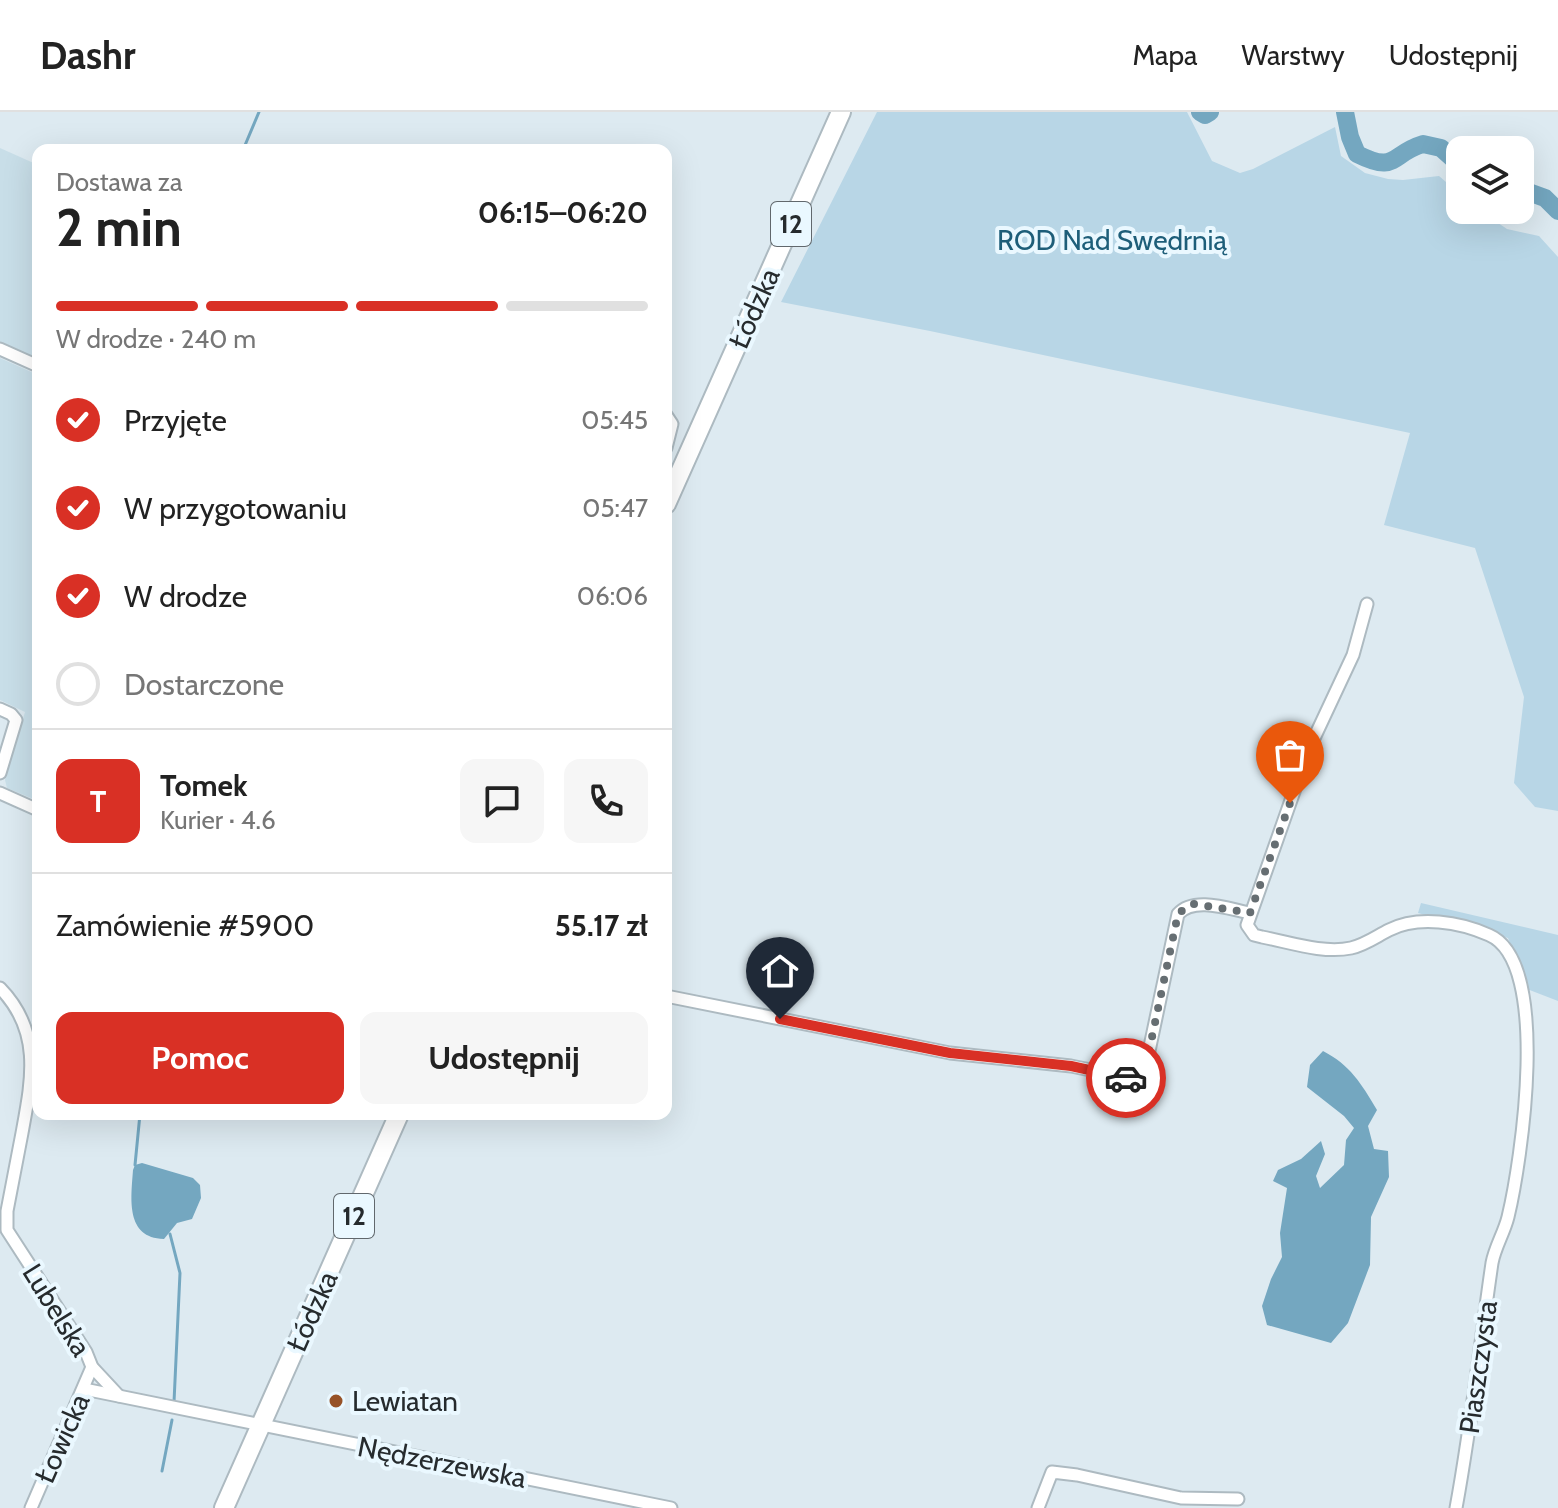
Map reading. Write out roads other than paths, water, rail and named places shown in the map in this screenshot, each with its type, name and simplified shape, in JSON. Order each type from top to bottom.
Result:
[{"type":"main road","name":"Łódzka","points":[[672,491],[841,112]]},
{"type":"main road","name":"Łódzka","points":[[224,1508],[396,1120]]},
{"type":"street","points":[[0,349],[32,363]]},
{"type":"street","points":[[672,997],[950,1053],[1071,1066],[1134,1079],[1143,1075],[1178,914],[1194,904],[1250,913],[1309,749],[1353,655],[1367,604]]},
{"type":"street","points":[[0,709],[14,716],[16,724],[0,773]]},
{"type":"street","points":[[0,793],[32,807]]},
{"type":"street","name":"Piaszczysta","points":[[1250,913],[1247,925],[1254,935],[1321,948],[1351,948],[1399,925],[1420,921],[1479,931],[1504,945],[1514,962],[1529,1039],[1517,1169],[1493,1260],[1456,1508]]},
{"type":"street","name":"Lubelska","points":[[0,988],[21,1016],[31,1057],[29,1091],[5,1193],[7,1230],[86,1352],[92,1367],[123,1398]]},
{"type":"street","name":"Łowicka","points":[[31,1508],[92,1367]]},
{"type":"street","points":[[84,1389],[260,1427]]},
{"type":"street","name":"Nędzerzewska","points":[[260,1427],[671,1508]]},
{"type":"street","points":[[1038,1508],[1052,1472],[1181,1498],[1238,1499]]},
{"type":"waterway","points":[[246,144],[259,112]]},
{"type":"waterway","points":[[1200,112],[1205,115],[1210,112]]},
{"type":"waterway","points":[[1345,112],[1357,154],[1370,160],[1387,162],[1423,144],[1441,148],[1446,152]]},
{"type":"waterway","points":[[1534,194],[1545,198],[1558,211]]},
{"type":"waterway","points":[[135,1165],[139,1120]]},
{"type":"waterway","points":[[170,1234],[180,1273],[174,1402]]},
{"type":"waterway","points":[[162,1471],[172,1420]]},
{"type":"place","name":"Lewiatan","points":[[336,1401]]},
{"type":"park label","name":"ROD Nad Swędrnią","points":[[1112,240]]}]
